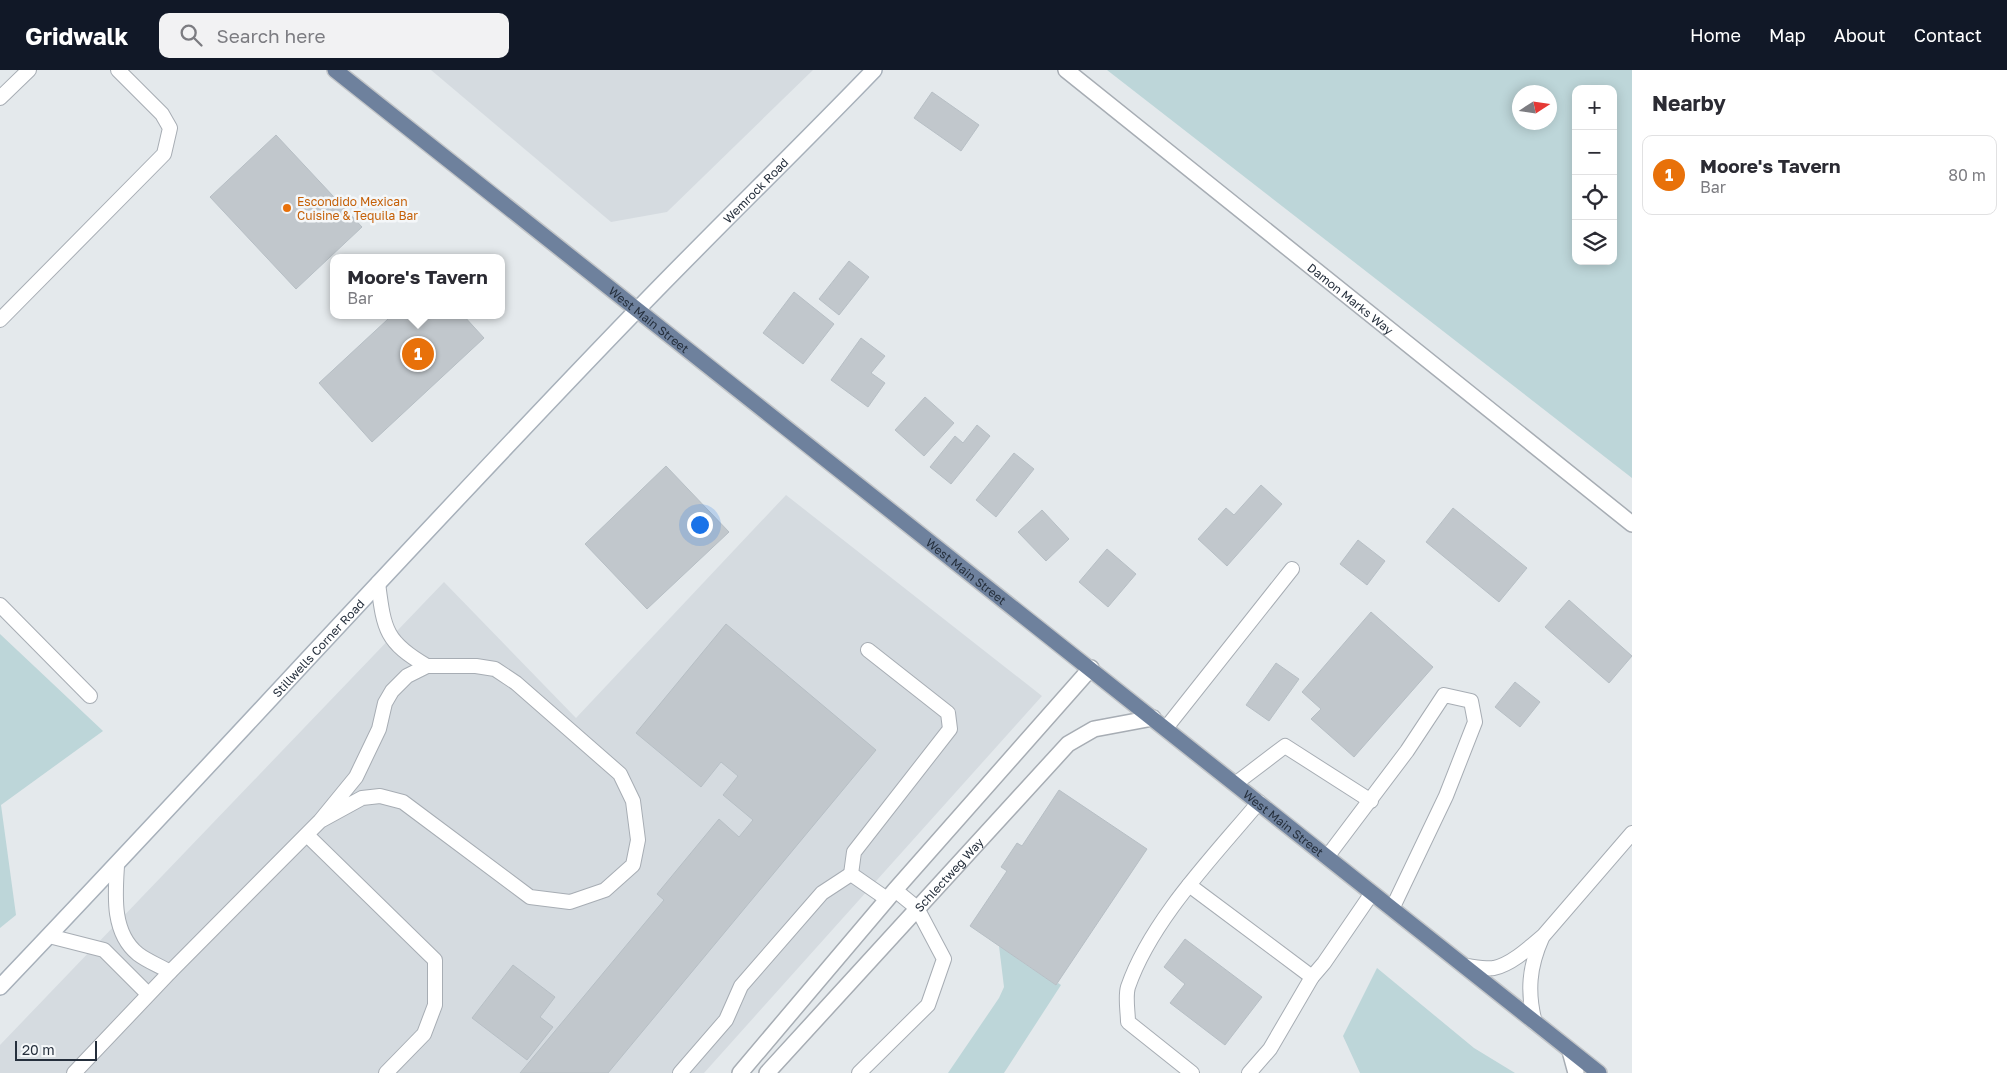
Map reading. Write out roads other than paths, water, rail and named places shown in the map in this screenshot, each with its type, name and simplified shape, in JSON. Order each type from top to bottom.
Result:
[{"type":"main road","name":"West Main Street","points":[[335,70],[1091,668],[1392,909],[1467,966],[1598,1073]]},
{"type":"street","name":"Wemrock Road","points":[[636,310],[874,70]]},
{"type":"street","name":"Damon Marks Way","points":[[1069,71],[1632,524]]},
{"type":"street","name":"Stillwells Corner Road","points":[[0,987],[117,866],[378,583],[636,310]]},
{"type":"street","points":[[740,1073],[891,894],[1091,668]]},
{"type":"street","name":"Schlectweg Way","points":[[767,1073],[1068,744],[1094,729],[1153,718]]},
{"type":"street","points":[[1570,1051],[1576,1073]]},
{"type":"lane","points":[[0,98],[28,70]]},
{"type":"lane","points":[[0,320],[164,154],[170,128],[162,114],[118,70]]},
{"type":"lane","points":[[1166,728],[1292,569]]},
{"type":"lane","points":[[378,583],[384,625],[404,653],[427,666]]},
{"type":"lane","points":[[0,605],[90,696]]},
{"type":"lane","points":[[680,1073],[726,1020],[741,986],[822,893],[851,874],[854,852],[950,729],[948,713],[868,650]]},
{"type":"lane","points":[[74,1073],[148,994],[320,822],[356,777],[379,729],[385,703],[392,690],[407,676],[427,666],[476,666],[495,669],[516,683],[620,774],[633,801],[638,840],[633,865],[604,890],[570,902],[530,897],[403,802],[380,796],[362,798],[320,822]]},
{"type":"lane","points":[[1327,857],[1371,801],[1444,695],[1471,701],[1475,722],[1446,796],[1392,909]]},
{"type":"lane","points":[[1235,784],[1285,746],[1371,801]]},
{"type":"lane","points":[[1192,1073],[1128,1022],[1128,989],[1150,942],[1189,885],[1259,802]]},
{"type":"lane","points":[[1467,966],[1494,968],[1513,959],[1544,935],[1632,833]]},
{"type":"lane","points":[[307,835],[435,960],[435,1005],[424,1034],[386,1073]]},
{"type":"lane","points":[[117,866],[115,898],[119,923],[127,944],[140,955],[170,972]]},
{"type":"lane","points":[[851,874],[917,908],[944,959],[928,1005],[859,1073]]},
{"type":"lane","points":[[1189,885],[1312,977]]},
{"type":"lane","points":[[1249,1073],[1270,1049],[1312,977],[1324,963],[1372,893]]},
{"type":"lane","points":[[1535,1022],[1530,1001],[1530,976],[1533,958],[1544,935]]},
{"type":"lane","points":[[49,936],[104,950],[148,994]]},
{"type":"place","name":"Escondido Mexican Cuisine & Tequila Bar","points":[[287,208]]},
{"type":"place","name":"Moore's Tavern","points":[[418,354]]}]
